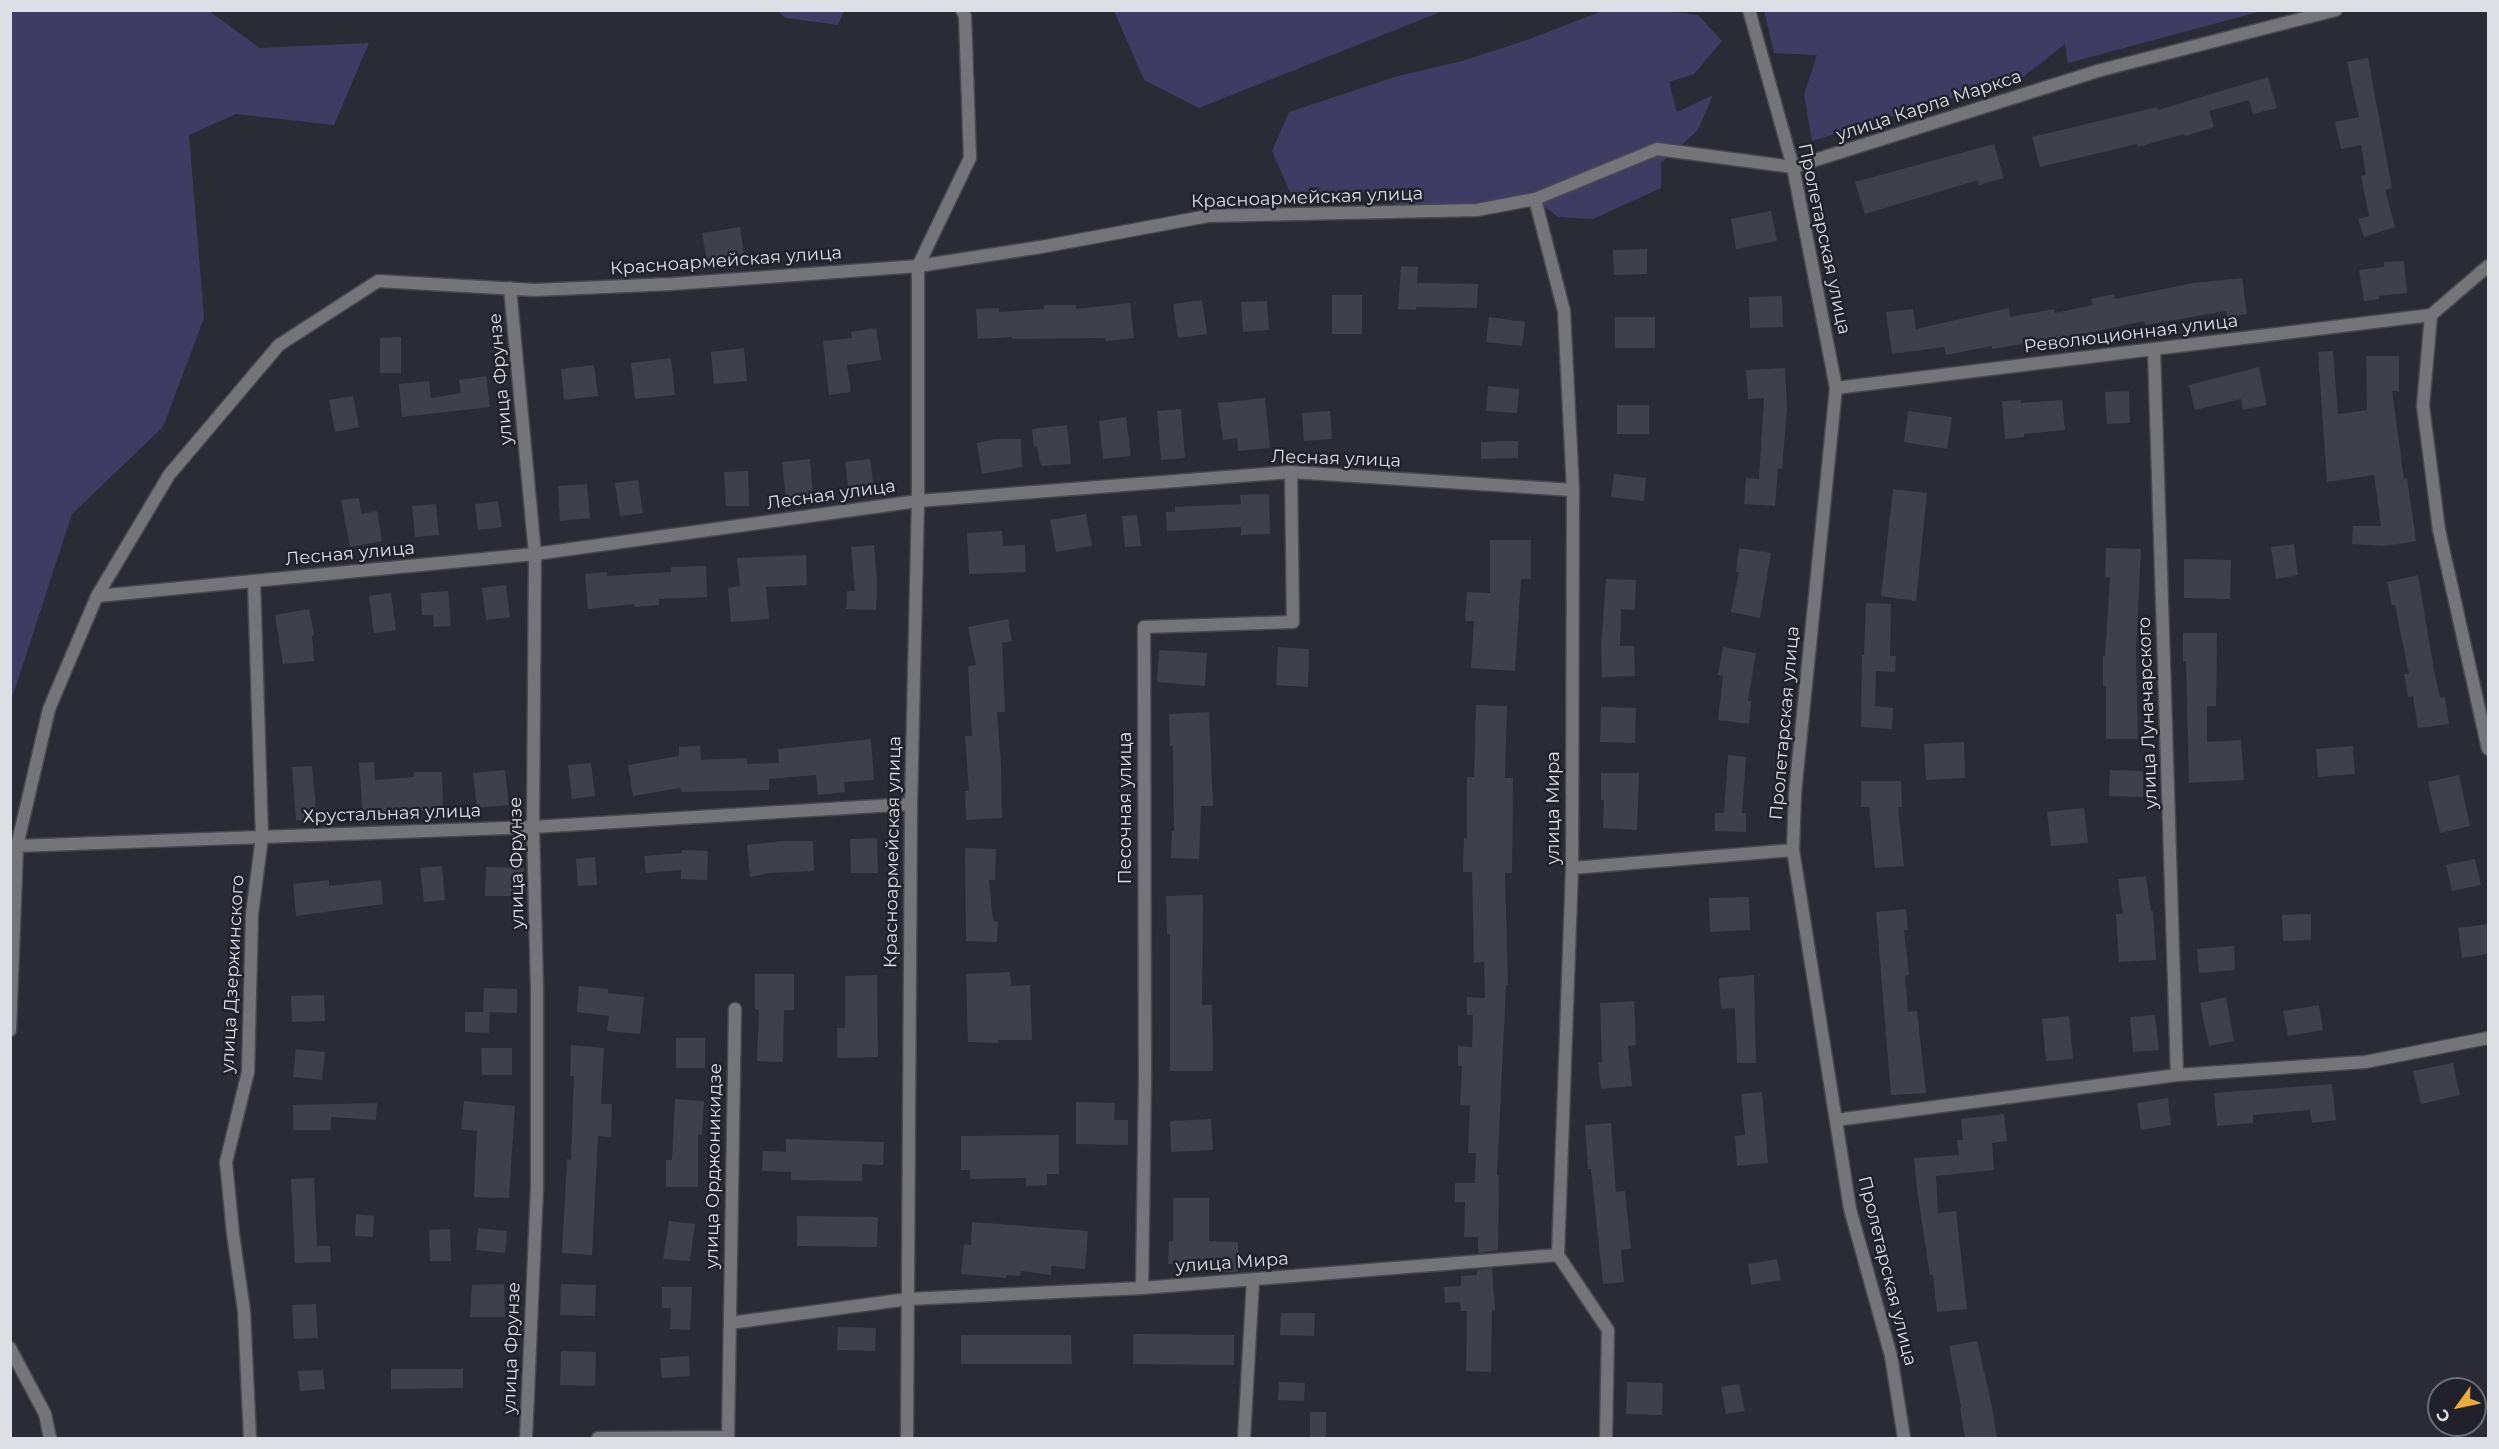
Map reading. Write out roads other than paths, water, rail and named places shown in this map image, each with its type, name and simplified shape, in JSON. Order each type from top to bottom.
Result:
[{"type":"street","points":[[918,266],[970,158],[965,16],[962,10]]},
{"type":"street","name":"Пролетарская улица","points":[[1749,10],[1793,167],[1836,388],[1795,793],[1793,850],[1811,976],[1850,1209],[1891,1356],[1904,1438]]},
{"type":"street","name":"улица Карла Маркса","points":[[1535,199],[1657,149],[1793,167],[2101,70],[2336,10]]},
{"type":"street","name":"Красноармейская улица","points":[[510,288],[535,290],[672,284],[918,266],[1041,247],[1208,216],[1477,210],[1535,199]]},
{"type":"street","name":"улица Мира","points":[[908,1299],[1142,1288],[1558,1255],[1572,868],[1573,490],[1563,311],[1535,199]]},
{"type":"street","name":"Красноармейская улица","points":[[907,1438],[911,804],[918,501],[918,266]]},
{"type":"street","points":[[2488,266],[2431,315],[2423,406],[2439,530],[2488,749]]},
{"type":"street","points":[[10,1030],[17,846],[49,709],[97,596],[169,475],[279,345],[378,281],[510,288]]},
{"type":"street","name":"улица Фрунзе","points":[[510,288],[535,554],[533,827],[537,989],[537,1176],[526,1438]]},
{"type":"street","name":"Революционная улица","points":[[1836,388],[2431,315]]},
{"type":"street","name":"улица Луначарского","points":[[2154,350],[2177,1075]]},
{"type":"street","name":"Лесная улица","points":[[97,596],[535,554],[918,501],[1291,472],[1573,490]]},
{"type":"street","name":"Песочная улица","points":[[1142,1288],[1145,1080],[1144,627],[1293,622],[1291,472]]},
{"type":"street","name":"улица Дзержинского","points":[[250,1438],[244,1311],[226,1162],[248,1072],[252,914],[262,837],[255,580]]},
{"type":"street","name":"Хрустальная улица","points":[[17,846],[533,827],[911,804]]},
{"type":"street","points":[[1572,868],[1793,850]]},
{"type":"street","name":"улица Орджоникидзе","points":[[728,1438],[735,1009]]},
{"type":"street","points":[[1836,1120],[2177,1075],[2365,1062],[2488,1038]]},
{"type":"street","points":[[1558,1255],[1608,1330],[1606,1438]]},
{"type":"street","points":[[1244,1438],[1254,1280]]},
{"type":"street","points":[[730,1323],[908,1299]]},
{"type":"street","points":[[10,1348],[45,1414],[50,1438]]},
{"type":"street","points":[[598,1438],[728,1438]]}]
